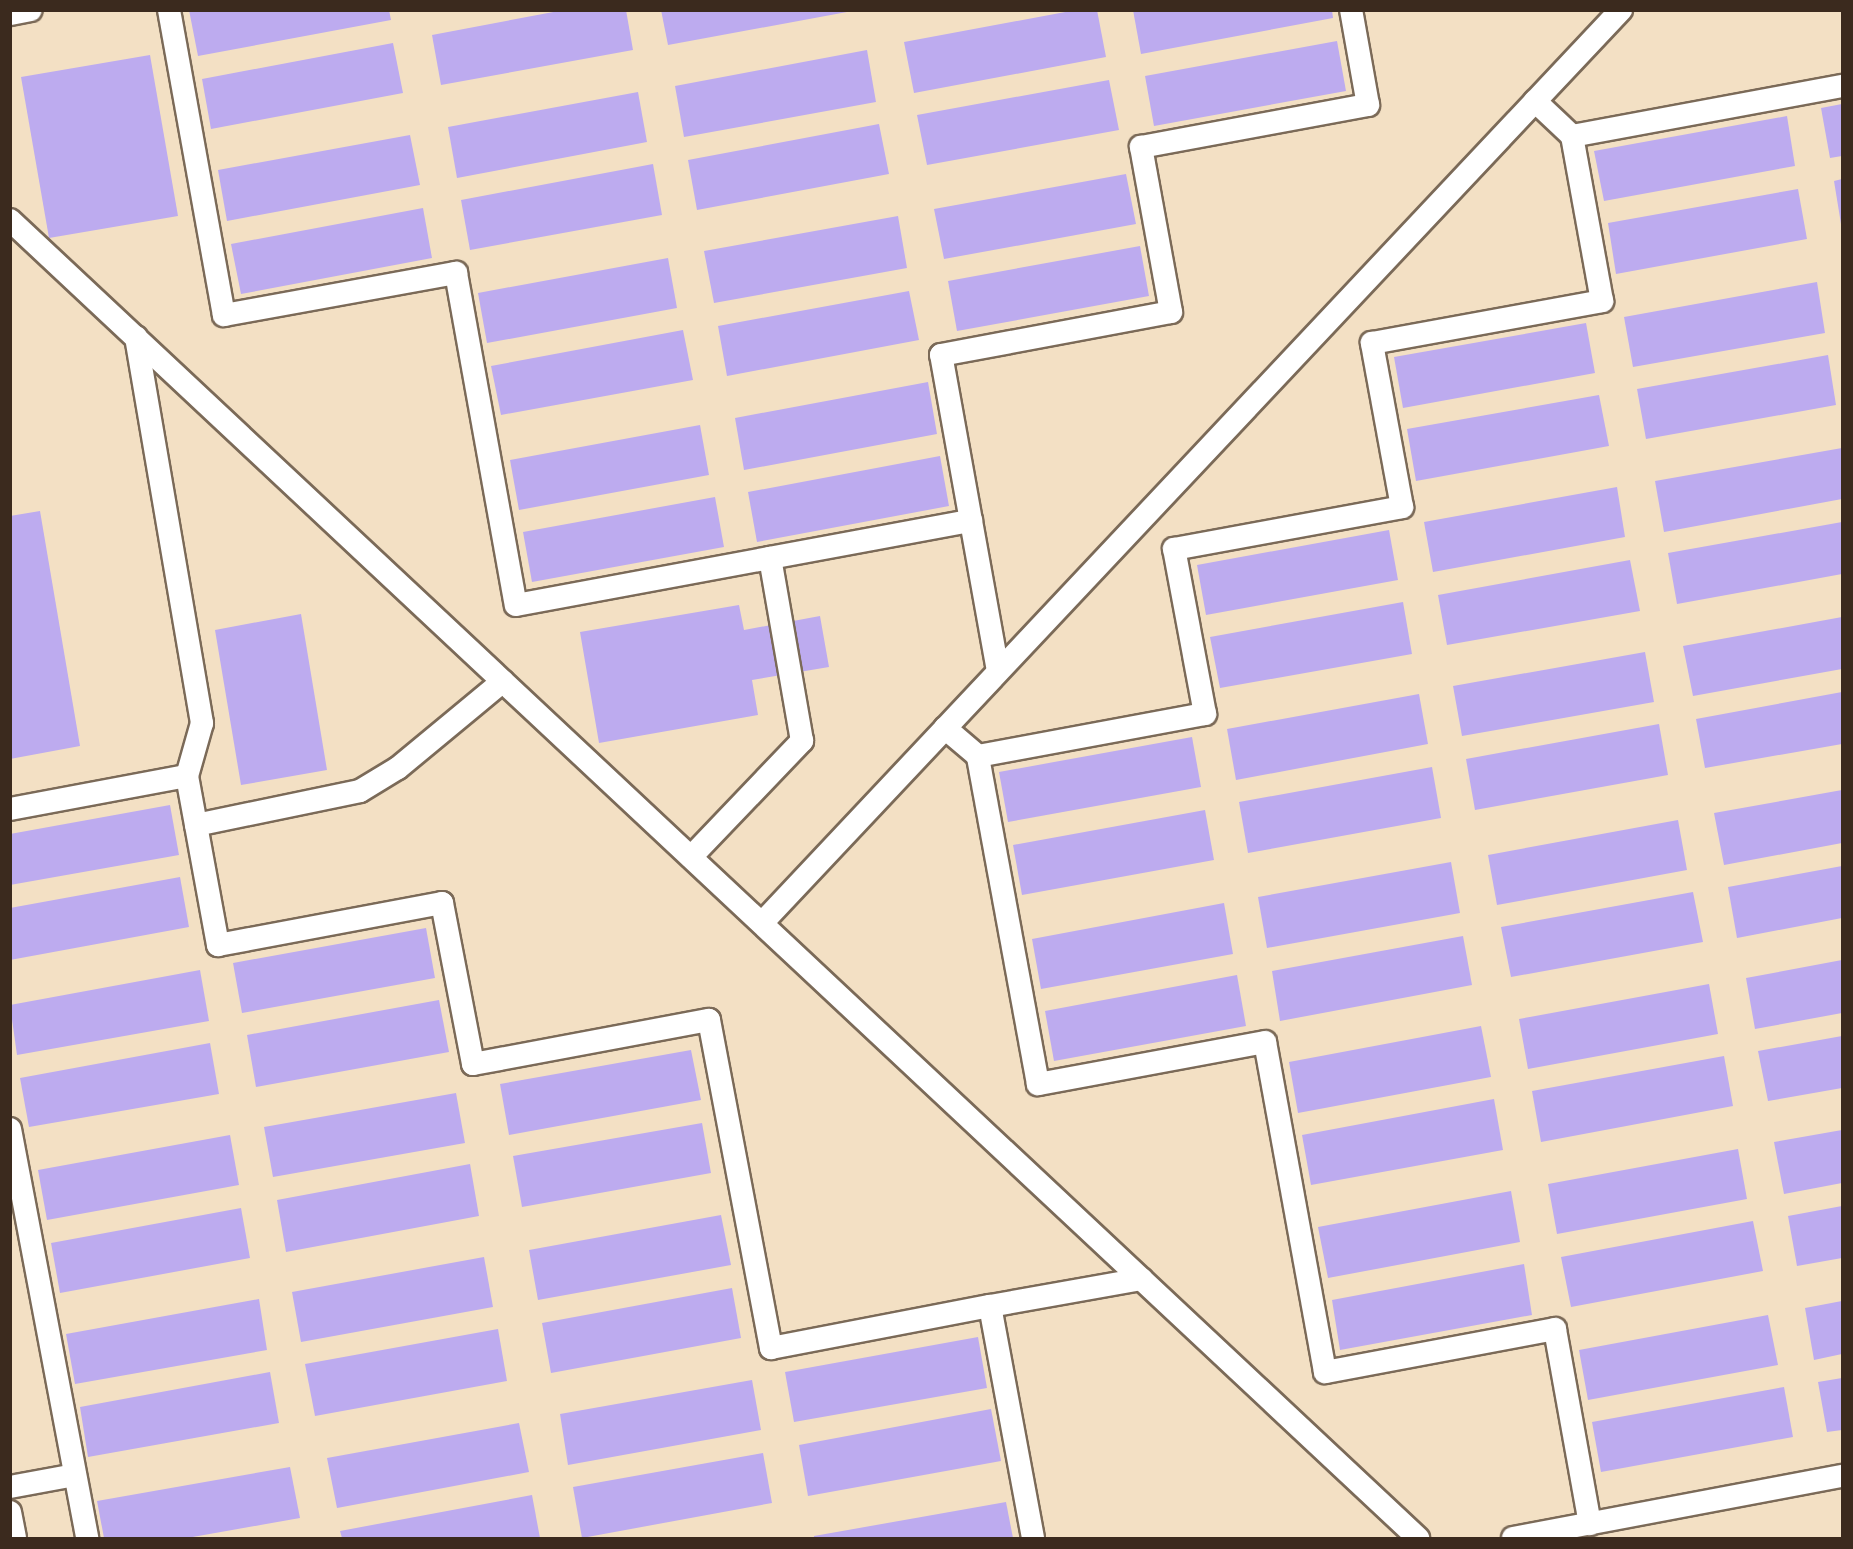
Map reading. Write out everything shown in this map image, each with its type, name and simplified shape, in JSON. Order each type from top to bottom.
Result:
[{"type":"lane","points":[[10,14],[31,10]]},
{"type":"lane","points":[[169,10],[224,315],[456,273],[516,605],[971,521]]},
{"type":"lane","points":[[999,671],[941,355],[1171,312],[1142,147],[1368,105],[1351,10]]},
{"type":"lane","points":[[762,923],[1621,10]]},
{"type":"lane","points":[[1572,136],[1842,86]]},
{"type":"lane","points":[[978,756],[1205,714],[1174,549],[1402,507],[1372,343],[1602,301],[1572,136],[1535,101]]},
{"type":"lane","points":[[10,220],[1418,1539]]},
{"type":"lane","points":[[136,337],[202,723],[187,776],[218,945],[442,903],[472,1064],[710,1020],[771,1348],[1142,1279]]},
{"type":"lane","points":[[691,857],[802,741],[770,558]]},
{"type":"lane","points":[[196,825],[360,790],[398,768],[503,681]]},
{"type":"lane","points":[[945,728],[978,756],[1038,1084],[1265,1042],[1325,1372],[1555,1329],[1590,1524]]},
{"type":"lane","points":[[10,809],[187,776]]},
{"type":"lane","points":[[10,1129],[87,1539]]},
{"type":"lane","points":[[990,1306],[1033,1539]]},
{"type":"lane","points":[[10,1487],[75,1475]]},
{"type":"lane","points":[[1513,1539],[1842,1476]]},
{"type":"lane","points":[[10,1512],[15,1539]]},
{"type":"building","points":[[189,10],[389,10],[391,20],[198,56]]},
{"type":"building","points":[[564,10],[626,10],[633,50],[441,85],[432,35]]},
{"type":"building","points":[[661,10],[847,10],[847,12],[668,45]]},
{"type":"building","points":[[1076,10],[1097,10],[1106,57],[914,93],[904,42]]},
{"type":"building","points":[[1133,10],[1332,10],[1333,18],[1141,54]]},
{"type":"building","points":[[1337,41],[1346,91],[1154,126],[1145,76]]},
{"type":"building","points":[[393,43],[403,93],[211,129],[202,79]]},
{"type":"building","points":[[867,50],[876,102],[684,137],[675,86]]},
{"type":"building","points":[[150,55],[178,216],[49,238],[21,77]]},
{"type":"building","points":[[1109,80],[1119,130],[927,165],[917,115]]},
{"type":"building","points":[[638,92],[647,142],[457,178],[448,127]]},
{"type":"building","points":[[1842,104],[1842,156],[1830,158],[1821,108]]},
{"type":"building","points":[[1787,116],[1795,166],[1604,201],[1594,151]]},
{"type":"building","points":[[879,124],[889,174],[697,210],[688,160]]},
{"type":"building","points":[[410,135],[420,185],[227,221],[218,170]]},
{"type":"building","points":[[653,164],[662,215],[470,250],[461,200]]},
{"type":"building","points":[[1126,174],[1136,224],[944,259],[934,209]]},
{"type":"building","points":[[1842,179],[1842,224],[1841,224],[1834,181]]},
{"type":"building","points":[[1798,189],[1807,239],[1616,274],[1608,223]]},
{"type":"building","points":[[423,208],[432,258],[241,294],[231,244]]},
{"type":"building","points":[[898,216],[907,268],[714,303],[704,251]]},
{"type":"building","points":[[1140,246],[1149,296],[957,331],[948,281]]},
{"type":"building","points":[[668,258],[677,308],[487,343],[478,293]]},
{"type":"building","points":[[1817,282],[1825,333],[1633,367],[1624,317]]},
{"type":"building","points":[[909,291],[919,340],[727,376],[718,326]]},
{"type":"building","points":[[1586,323],[1595,373],[1403,408],[1394,357]]},
{"type":"building","points":[[683,330],[693,380],[501,415],[491,366]]},
{"type":"building","points":[[1828,355],[1836,405],[1646,439],[1637,389]]},
{"type":"building","points":[[928,382],[937,434],[744,470],[735,418]]},
{"type":"building","points":[[1599,395],[1609,446],[1416,481],[1407,429]]},
{"type":"building","points":[[700,425],[709,475],[519,510],[510,460]]},
{"type":"building","points":[[1842,448],[1842,499],[1664,532],[1655,481]]},
{"type":"building","points":[[940,456],[949,506],[757,542],[748,492]]},
{"type":"building","points":[[1617,487],[1625,537],[1433,572],[1424,522]]},
{"type":"building","points":[[715,497],[724,547],[532,582],[523,532]]},
{"type":"building","points":[[40,511],[80,746],[10,759],[10,516]]},
{"type":"building","points":[[1842,522],[1842,574],[1677,604],[1668,553]]},
{"type":"building","points":[[1389,530],[1398,580],[1206,615],[1197,565]]},
{"type":"building","points":[[1630,560],[1640,611],[1447,645],[1438,595]]},
{"type":"building","points":[[1403,602],[1412,654],[1220,688],[1210,637]]},
{"type":"building","points":[[739,605],[744,630],[820,616],[829,667],[752,680],[758,715],[599,743],[580,632]]},
{"type":"building","points":[[301,614],[327,770],[241,785],[215,630]]},
{"type":"building","points":[[1842,617],[1842,669],[1693,696],[1683,646]]},
{"type":"building","points":[[1645,652],[1654,702],[1462,736],[1453,686]]},
{"type":"building","points":[[1842,692],[1842,744],[1705,768],[1696,719]]},
{"type":"building","points":[[1419,694],[1428,744],[1236,780],[1227,729]]},
{"type":"building","points":[[1659,724],[1668,775],[1475,810],[1466,759]]},
{"type":"building","points":[[1192,737],[1201,787],[1008,822],[999,772]]},
{"type":"building","points":[[1432,767],[1441,818],[1248,853],[1239,802]]},
{"type":"building","points":[[1842,790],[1842,843],[1724,865],[1714,813]]},
{"type":"building","points":[[170,805],[179,855],[10,885],[10,834]]},
{"type":"building","points":[[1205,810],[1214,860],[1022,895],[1013,845]]},
{"type":"building","points":[[1678,820],[1687,870],[1497,905],[1488,855]]},
{"type":"building","points":[[1451,862],[1460,913],[1267,948],[1258,897]]},
{"type":"building","points":[[1842,866],[1842,918],[1737,938],[1728,887]]},
{"type":"building","points":[[180,877],[189,927],[10,960],[10,908]]},
{"type":"building","points":[[1693,892],[1703,942],[1511,977],[1501,927]]},
{"type":"building","points":[[1224,903],[1233,954],[1041,989],[1032,939]]},
{"type":"building","points":[[426,928],[435,978],[242,1013],[233,963]]},
{"type":"building","points":[[1463,936],[1472,985],[1280,1021],[1272,971]]},
{"type":"building","points":[[1842,960],[1842,1013],[1755,1029],[1746,978]]},
{"type":"building","points":[[200,970],[209,1021],[17,1055],[10,1005]]},
{"type":"building","points":[[1237,975],[1246,1026],[1054,1061],[1045,1011]]},
{"type":"building","points":[[1709,984],[1718,1034],[1528,1069],[1519,1019]]},
{"type":"building","points":[[439,1000],[449,1052],[256,1087],[247,1035]]},
{"type":"building","points":[[1481,1026],[1491,1077],[1298,1113],[1289,1062]]},
{"type":"building","points":[[1842,1036],[1842,1088],[1768,1101],[1758,1051]]},
{"type":"building","points":[[210,1043],[219,1094],[29,1127],[20,1078]]},
{"type":"building","points":[[691,1050],[701,1100],[509,1135],[500,1084]]},
{"type":"building","points":[[1724,1056],[1733,1106],[1541,1142],[1532,1091]]},
{"type":"building","points":[[456,1093],[465,1143],[273,1177],[264,1127]]},
{"type":"building","points":[[1494,1099],[1503,1150],[1311,1185],[1302,1135]]},
{"type":"building","points":[[702,1123],[711,1173],[522,1207],[513,1156]]},
{"type":"building","points":[[1842,1130],[1842,1183],[1784,1194],[1774,1142]]},
{"type":"building","points":[[230,1135],[239,1185],[47,1220],[38,1170]]},
{"type":"building","points":[[1738,1149],[1747,1199],[1557,1234],[1548,1184]]},
{"type":"building","points":[[470,1164],[479,1216],[286,1252],[277,1200]]},
{"type":"building","points":[[1511,1191],[1520,1242],[1328,1278],[1318,1227]]},
{"type":"building","points":[[1842,1206],[1842,1258],[1797,1266],[1788,1216]]},
{"type":"building","points":[[241,1208],[250,1258],[60,1293],[51,1243]]},
{"type":"building","points":[[721,1215],[731,1265],[538,1300],[529,1250]]},
{"type":"building","points":[[1753,1221],[1763,1271],[1571,1307],[1561,1257]]},
{"type":"building","points":[[484,1257],[493,1307],[301,1342],[292,1292]]},
{"type":"building","points":[[1524,1264],[1532,1315],[1340,1350],[1332,1300]]},
{"type":"building","points":[[732,1288],[741,1338],[551,1373],[542,1323]]},
{"type":"building","points":[[259,1299],[267,1350],[75,1384],[66,1334]]},
{"type":"building","points":[[1842,1301],[1842,1354],[1814,1360],[1805,1308]]},
{"type":"building","points":[[1768,1315],[1778,1365],[1588,1400],[1579,1350]]},
{"type":"building","points":[[498,1329],[507,1381],[315,1416],[305,1364]]},
{"type":"building","points":[[978,1337],[987,1388],[794,1422],[785,1372]]},
{"type":"building","points":[[270,1372],[279,1423],[88,1457],[80,1407]]},
{"type":"building","points":[[1842,1378],[1842,1430],[1827,1432],[1818,1382]]},
{"type":"building","points":[[752,1380],[761,1430],[568,1465],[560,1414]]},
{"type":"building","points":[[1784,1387],[1793,1437],[1601,1472],[1592,1422]]},
{"type":"building","points":[[991,1409],[1001,1461],[808,1496],[799,1445]]},
{"type":"building","points":[[519,1423],[529,1472],[337,1508],[327,1458]]},
{"type":"building","points":[[763,1453],[772,1503],[582,1538],[573,1487]]},
{"type":"building","points":[[290,1467],[300,1518],[187,1538],[104,1538],[97,1501]]},
{"type":"building","points":[[532,1495],[540,1538],[342,1538],[340,1531]]},
{"type":"building","points":[[1006,1502],[1013,1538],[814,1538],[814,1536]]}]
